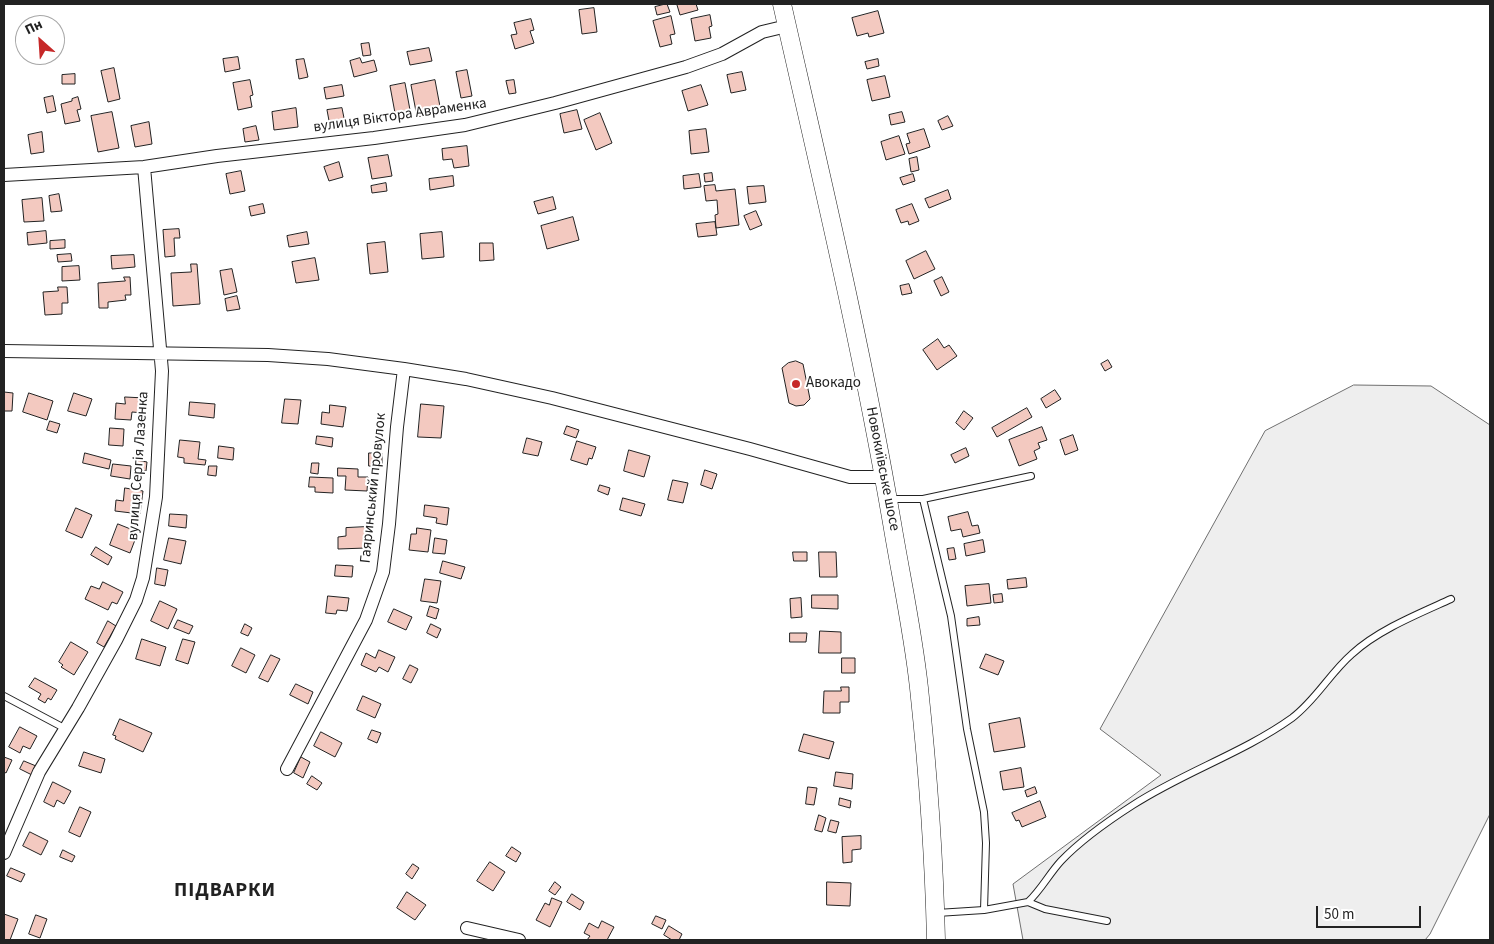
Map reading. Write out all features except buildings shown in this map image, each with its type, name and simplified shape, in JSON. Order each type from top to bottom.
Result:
[{"type":"main road","name":"Новокиївське шосе","points":[[782,4],[835,237],[884,477],[919,687],[932,816],[936,940]]},
{"type":"street","name":"вулиця Віктора Авраменка","points":[[4,175],[144,167],[218,156],[418,133],[475,124],[686,67],[722,54],[762,32],[787,26]]},
{"type":"street","name":"вулиця Сергія Лазенка","points":[[4,853],[39,772],[66,729],[133,607],[143,578],[152,530],[157,482],[161,386],[161,353],[144,167]]},
{"type":"street","points":[[4,351],[295,356],[404,369],[466,379],[552,398],[850,477],[884,477]]},
{"type":"street","name":"Гаяринський провулок","points":[[287,768],[366,620],[382,572],[389,524],[397,420],[404,369]]},
{"type":"street","points":[[466,928],[519,940]]},
{"type":"lane","points":[[888,499],[923,499],[1031,476]]},
{"type":"lane","points":[[923,499],[951,616],[968,736],[984,812],[986,843],[984,910]]},
{"type":"lane","points":[[1028,902],[1059,863],[1086,838],[1149,795],[1243,747],[1285,723],[1305,707],[1339,666],[1360,647],[1398,624],[1451,599]]},
{"type":"lane","points":[[4,696],[66,729]]},
{"type":"lane","points":[[935,914],[984,910],[1028,902],[1045,909],[1107,920]]},
{"type":"shaded area","points":[[1354,385],[1431,386],[1490,425],[1490,814],[1430,934],[1425,940],[1023,940],[1013,884],[1161,775],[1100,729],[1265,431]]},
{"type":"place","name":"Авокадо","points":[[796,384]]},
{"type":"district","name":"ПІДВАРКИ","points":[[225,892]]}]
